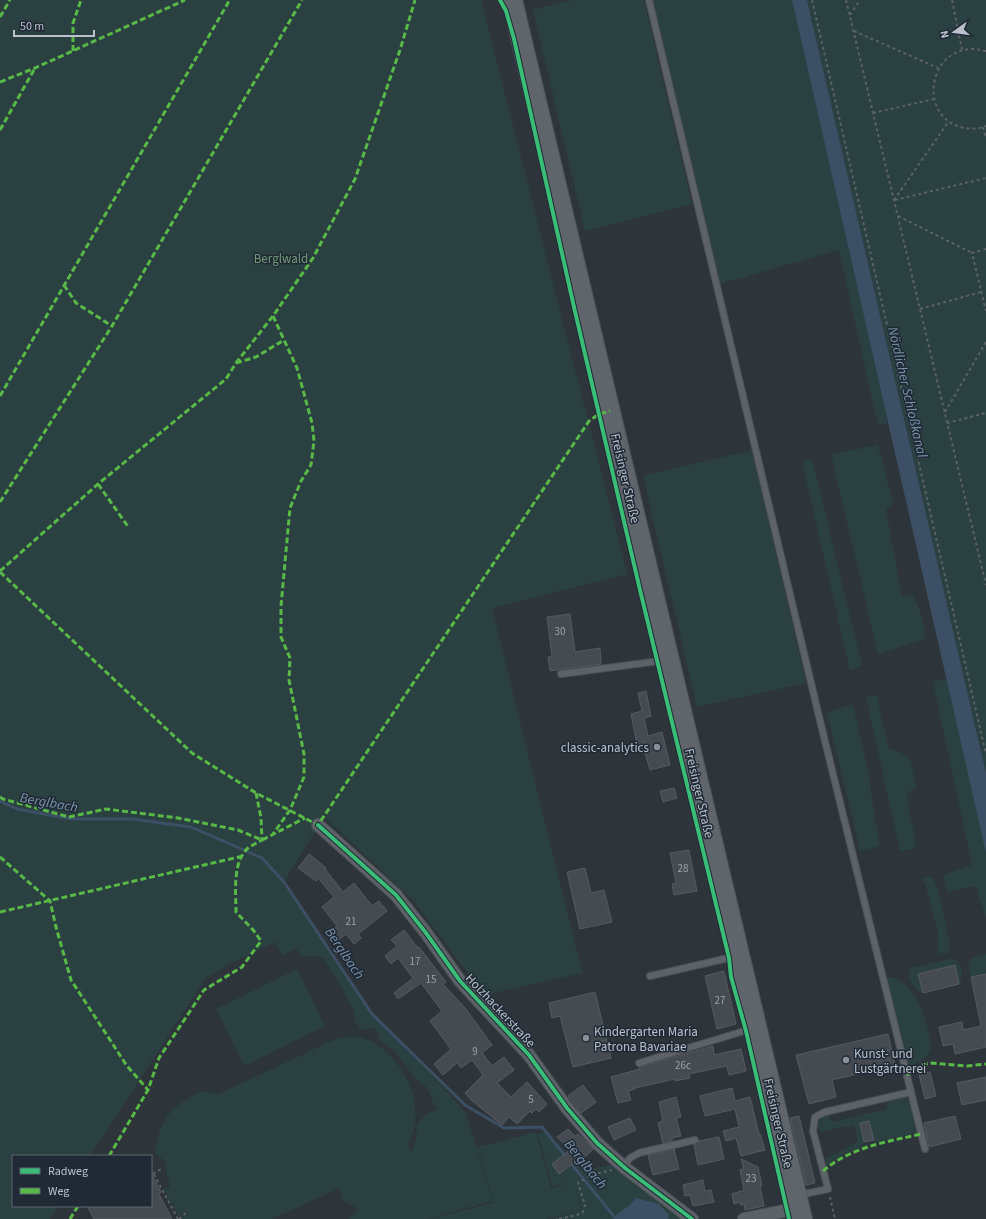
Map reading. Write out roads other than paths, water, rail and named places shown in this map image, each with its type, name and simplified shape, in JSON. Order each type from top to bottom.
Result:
[{"type":"main road","name":"Freisinger Straße","points":[[512,0],[799,1208]]},
{"type":"street","name":"Holzhackerstraße","points":[[318,825],[396,895],[426,933],[460,981],[529,1055],[572,1114],[597,1143],[624,1167],[692,1219]]},
{"type":"street","points":[[744,1219],[799,1208]]},
{"type":"lane","points":[[649,0],[925,1149]]},
{"type":"lane","points":[[561,674],[668,660]]},
{"type":"lane","points":[[650,976],[738,955]]},
{"type":"lane","points":[[639,1063],[756,1028]]},
{"type":"lane","points":[[799,1208],[828,1189],[813,1130],[815,1117],[825,1112],[911,1092]]},
{"type":"lane","points":[[624,1167],[630,1158],[639,1152],[695,1140]]},
{"type":"water","points":[[792,0],[807,0],[986,773],[986,853]]},
{"type":"water","points":[[636,1198],[659,1204],[669,1215],[668,1219],[614,1219],[618,1213],[629,1206]]},
{"type":"waterway","name":"Berglbach","points":[[0,801],[17,809],[72,819],[132,819],[191,827],[262,858],[284,882],[372,1014],[465,1105],[504,1128],[542,1127],[566,1157]]},
{"type":"waterway","name":"Berglbach","points":[[569,1161],[616,1219]]},
{"type":"place","name":"classic-analytics","points":[[657,747]]},
{"type":"place","name":"Kindergarten Maria Patrona Bavariae","points":[[586,1038]]},
{"type":"place","name":"Kunst- und Lustgärtnerei","points":[[846,1060]]},
{"type":"park label","name":"Berglwald","points":[[281,258]]},
{"type":"water label","name":"Nördlicher Schloßkanal","points":[[908,392]]}]
